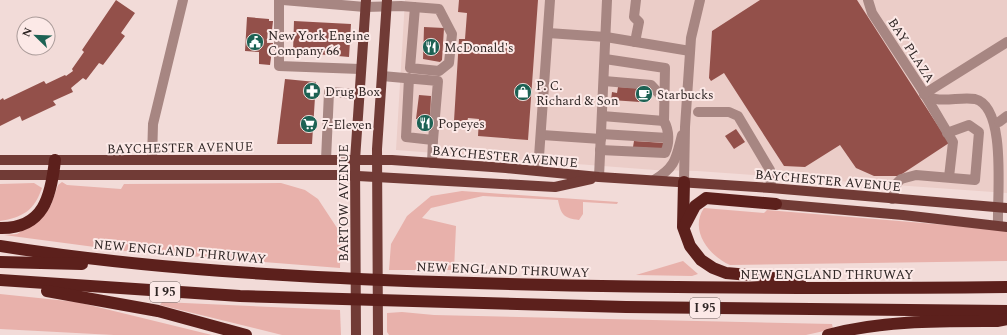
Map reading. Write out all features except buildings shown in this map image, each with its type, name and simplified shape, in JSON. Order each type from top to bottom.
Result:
[{"type":"highway","points":[[0,228],[22,225],[40,213],[49,198],[54,175],[55,160]]},
{"type":"highway","points":[[684,182],[683,227],[691,248],[704,262],[719,271],[733,275],[761,276],[830,288]]},
{"type":"highway","points":[[683,227],[695,206],[706,198],[776,204]]},
{"type":"highway","name":"NEW ENGLAND THRUWAY","points":[[0,246],[155,265],[330,278],[591,286],[830,288],[1007,287]]},
{"type":"highway","points":[[0,262],[155,265]]},
{"type":"highway","points":[[0,281],[158,311],[246,335]]},
{"type":"highway","name":"I 95","points":[[0,281],[222,296],[330,297],[403,301],[618,306],[1007,311]]},
{"type":"highway","points":[[828,335],[857,328],[924,322],[1007,319]]},
{"type":"main road","points":[[378,335],[377,160],[387,3]]},
{"type":"main road","name":"BARTOW AVENUE","points":[[356,335],[355,160],[365,4]]},
{"type":"main road","name":"BAYCHESTER AVENUE","points":[[0,160],[377,160],[432,162],[599,177],[771,188],[1002,207]]},
{"type":"main road","name":"BAYCHESTER AVENUE","points":[[0,175],[355,176],[555,187],[599,177]]},
{"type":"main road","points":[[776,204],[1002,226]]},
{"type":"street","points":[[152,160],[152,124],[183,0]]},
{"type":"street","points":[[279,0],[279,66],[360,70]]},
{"type":"street","points":[[283,0],[365,4],[387,3],[415,7],[435,6],[452,34],[449,63],[438,71],[410,68],[415,7]]},
{"type":"street","points":[[538,171],[542,135],[550,0]]},
{"type":"street","points":[[599,177],[607,0]]},
{"type":"street","points":[[635,42],[638,22],[634,17],[636,0]]},
{"type":"street","name":"BAY PLAZA","points":[[868,0],[872,13],[924,94],[929,97],[942,100],[970,98],[981,100],[1003,119],[1005,149],[1002,226]]},
{"type":"street","points":[[684,182],[685,127],[692,29],[701,1]]},
{"type":"street","points":[[548,33],[606,37],[690,51]]},
{"type":"street","points":[[948,177],[952,142],[924,94],[1007,42]]},
{"type":"street","points":[[600,150],[665,153],[668,147],[668,128],[664,121],[665,68],[605,59]]},
{"type":"street","points":[[382,76],[438,81],[432,162]]},
{"type":"street","points":[[408,78],[406,137],[433,140]]},
{"type":"street","points":[[604,80],[651,85],[664,98]]},
{"type":"street","points":[[326,160],[329,92],[359,94]]},
{"type":"street","points":[[698,112],[729,112],[738,116],[770,170],[771,188]]},
{"type":"street","points":[[602,116],[664,121]]},
{"type":"street","points":[[892,199],[897,183],[901,179],[916,175],[975,180],[979,132],[969,125],[947,133]]},
{"type":"street","points":[[654,180],[666,173],[673,166],[685,127]]},
{"type":"street","points":[[542,135],[668,138]]},
{"type":"shaded area","points":[[405,0],[1007,0],[1007,193],[697,171],[655,170],[396,150]]},
{"type":"shaded area","points":[[62,182],[67,185],[121,189],[124,184],[281,183],[305,190],[318,199],[341,234],[340,268],[125,251],[4,235],[17,234],[41,218],[51,205],[58,185]]},
{"type":"shaded area","points":[[34,183],[42,188],[39,196],[27,212],[0,221],[0,184]]},
{"type":"shaded area","points":[[462,191],[618,202],[617,204],[583,202],[583,214],[579,220],[564,215],[560,209],[558,200],[483,196],[431,208],[422,218],[456,226],[454,270],[389,270],[391,244],[407,216],[431,196]]},
{"type":"shaded area","points":[[704,208],[764,213],[767,210],[1007,230],[1007,261],[730,265],[722,261],[709,249],[700,233],[700,216]]},
{"type":"shaded area","points":[[683,261],[698,274],[692,276],[636,275]]},
{"type":"shaded area","points":[[0,294],[77,302],[212,335],[114,335],[0,329]]},
{"type":"shaded area","points":[[162,302],[340,310],[341,335],[282,335],[160,305]]},
{"type":"shaded area","points":[[402,312],[434,315],[832,324],[833,329],[806,335],[389,335],[387,332],[387,313]]},
{"type":"place","name":"New York Engine Company 66","points":[[255,42]]},
{"type":"place","name":"McDonald's","points":[[431,47]]},
{"type":"place","name":"Drug Box","points":[[312,91]]},
{"type":"place","name":"P. C. Richard & Son","points":[[523,92]]},
{"type":"place","name":"Starbucks","points":[[644,94]]},
{"type":"place","name":"Popeyes","points":[[425,123]]},
{"type":"place","name":"7-Eleven","points":[[309,124]]}]
